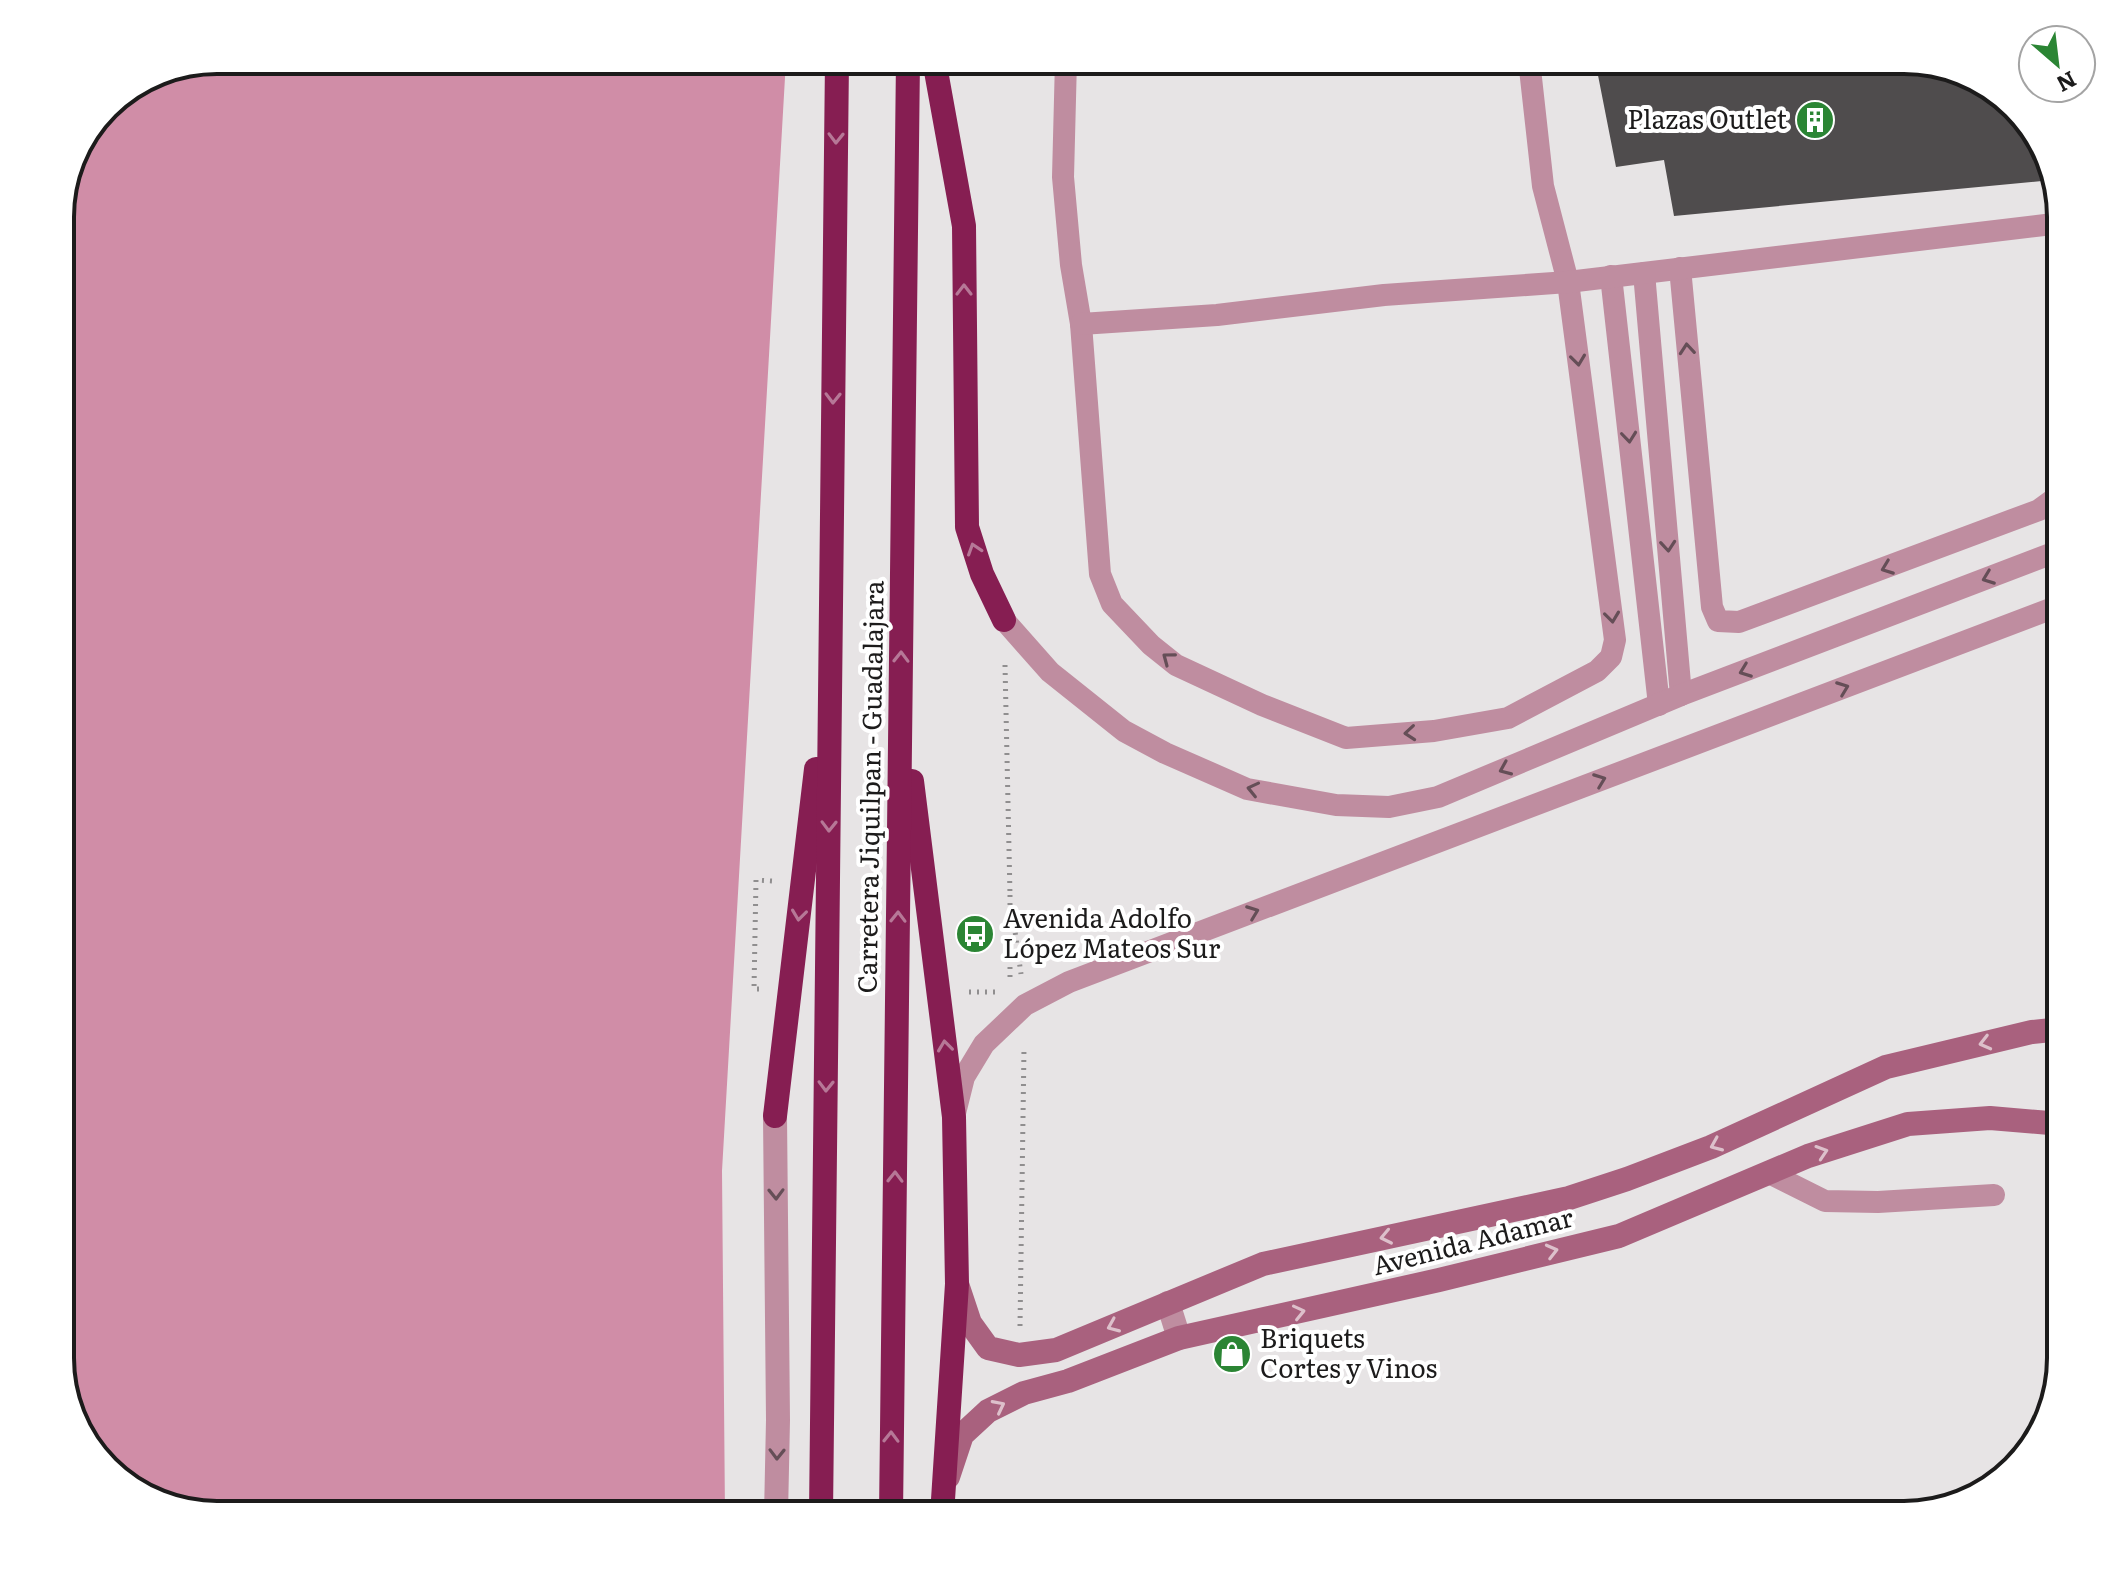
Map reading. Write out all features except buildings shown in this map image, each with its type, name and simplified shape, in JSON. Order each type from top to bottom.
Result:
[{"type":"highway","name":"Carretera Jiquilpan - Guadalajara","points":[[821,1501],[837,74]]},
{"type":"highway","name":"Carretera Jiquilpan - Guadalajara","points":[[891,1501],[908,74]]},
{"type":"highway","points":[[937,74],[964,226],[967,527],[982,574],[1004,620]]},
{"type":"highway","points":[[775,1116],[831,643]]},
{"type":"highway","points":[[900,691],[954,1117],[957,1284],[943,1501]]},
{"type":"street","name":"Avenida Adamar","points":[[957,1284],[970,1323],[988,1348],[1019,1355],[1056,1350],[1263,1264],[1569,1198],[1711,1147],[1886,1067],[2047,1030]]},
{"type":"street","points":[[775,1116],[776,1501]]},
{"type":"street","name":"Avenida Adamar","points":[[943,1490],[962,1435],[988,1411],[1024,1393],[1068,1381],[1179,1338],[1619,1236],[1808,1156],[1908,1124],[1990,1118],[2047,1123]]},
{"type":"street","points":[[1168,1303],[1179,1338]]},
{"type":"lane","points":[[1066,74],[1063,177],[1071,265],[1081,324],[1100,574],[1112,604],[1151,645],[1176,665],[1262,705],[1346,738],[1434,731],[1508,718],[1597,671],[1611,657],[1615,640],[1568,282],[1543,186],[1531,74]]},
{"type":"lane","points":[[1081,324],[1217,315],[1384,295],[1568,282],[2047,225]]},
{"type":"lane","points":[[1680,268],[1712,607],[1718,621],[1739,622],[1814,596],[2039,510],[2047,504]]},
{"type":"lane","points":[[1644,273],[1681,695]]},
{"type":"lane","points":[[1611,276],[1659,705]]},
{"type":"lane","points":[[1004,620],[1050,672],[1124,731],[1202,771],[1247,789],[1336,805],[1389,807],[1438,797],[1681,695],[2047,555]]},
{"type":"lane","points":[[954,1117],[964,1077],[1018,999],[2047,610]]},
{"type":"lane","points":[[1769,1173],[1825,1201],[1878,1202],[1994,1195]]},
{"type":"path","points":[[1004,620],[1010,895],[1018,999],[1019,1355]]},
{"type":"path","points":[[1010,895],[1018,999]]},
{"type":"shaded area","points":[[207,74],[785,74],[722,1171],[725,1501],[198,1500],[145,1482],[116,1459],[98,1438],[85,1413],[74,1368],[74,207],[82,171],[98,137],[137,98],[162,85]]},
{"type":"place","name":"Plazas Outlet","points":[[1815,120]]},
{"type":"place","name":"Avenida Adolfo López Mateos Sur","points":[[975,934]]},
{"type":"place","name":"Briquets Cortes y Vinos","points":[[1232,1354]]}]
